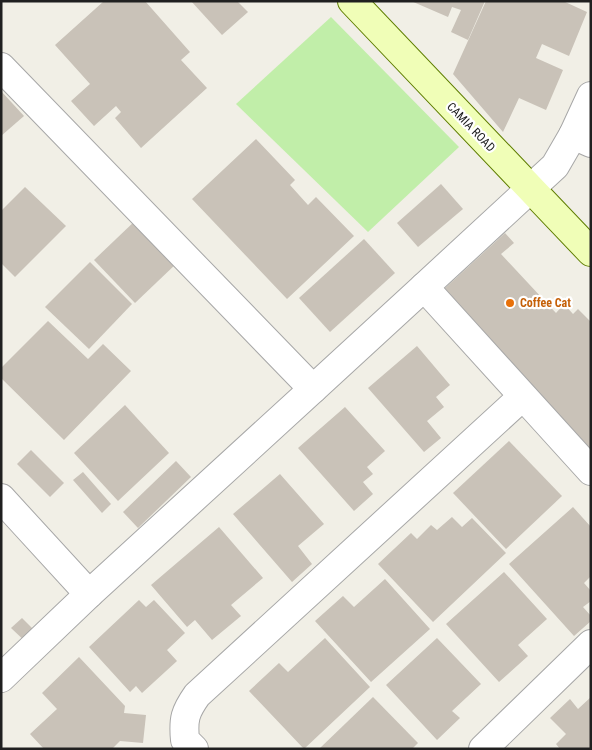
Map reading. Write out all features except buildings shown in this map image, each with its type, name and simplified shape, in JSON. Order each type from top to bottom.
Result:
[{"type":"street","name":"CAMIA ROAD","points":[[352,1],[591,252]]},
{"type":"street","points":[[1,67],[313,390]]},
{"type":"street","points":[[1,678],[89,594],[532,190],[582,139],[591,96]]},
{"type":"street","points":[[424,287],[591,471]]},
{"type":"street","points":[[194,749],[185,740],[184,726],[186,711],[197,695],[522,397]]},
{"type":"street","points":[[1,498],[89,594]]},
{"type":"street","points":[[483,749],[591,644]]},
{"type":"green space","points":[[331,17],[459,147],[368,232],[236,104]]},
{"type":"place","name":"Coffee Cat","points":[[510,303]]}]
